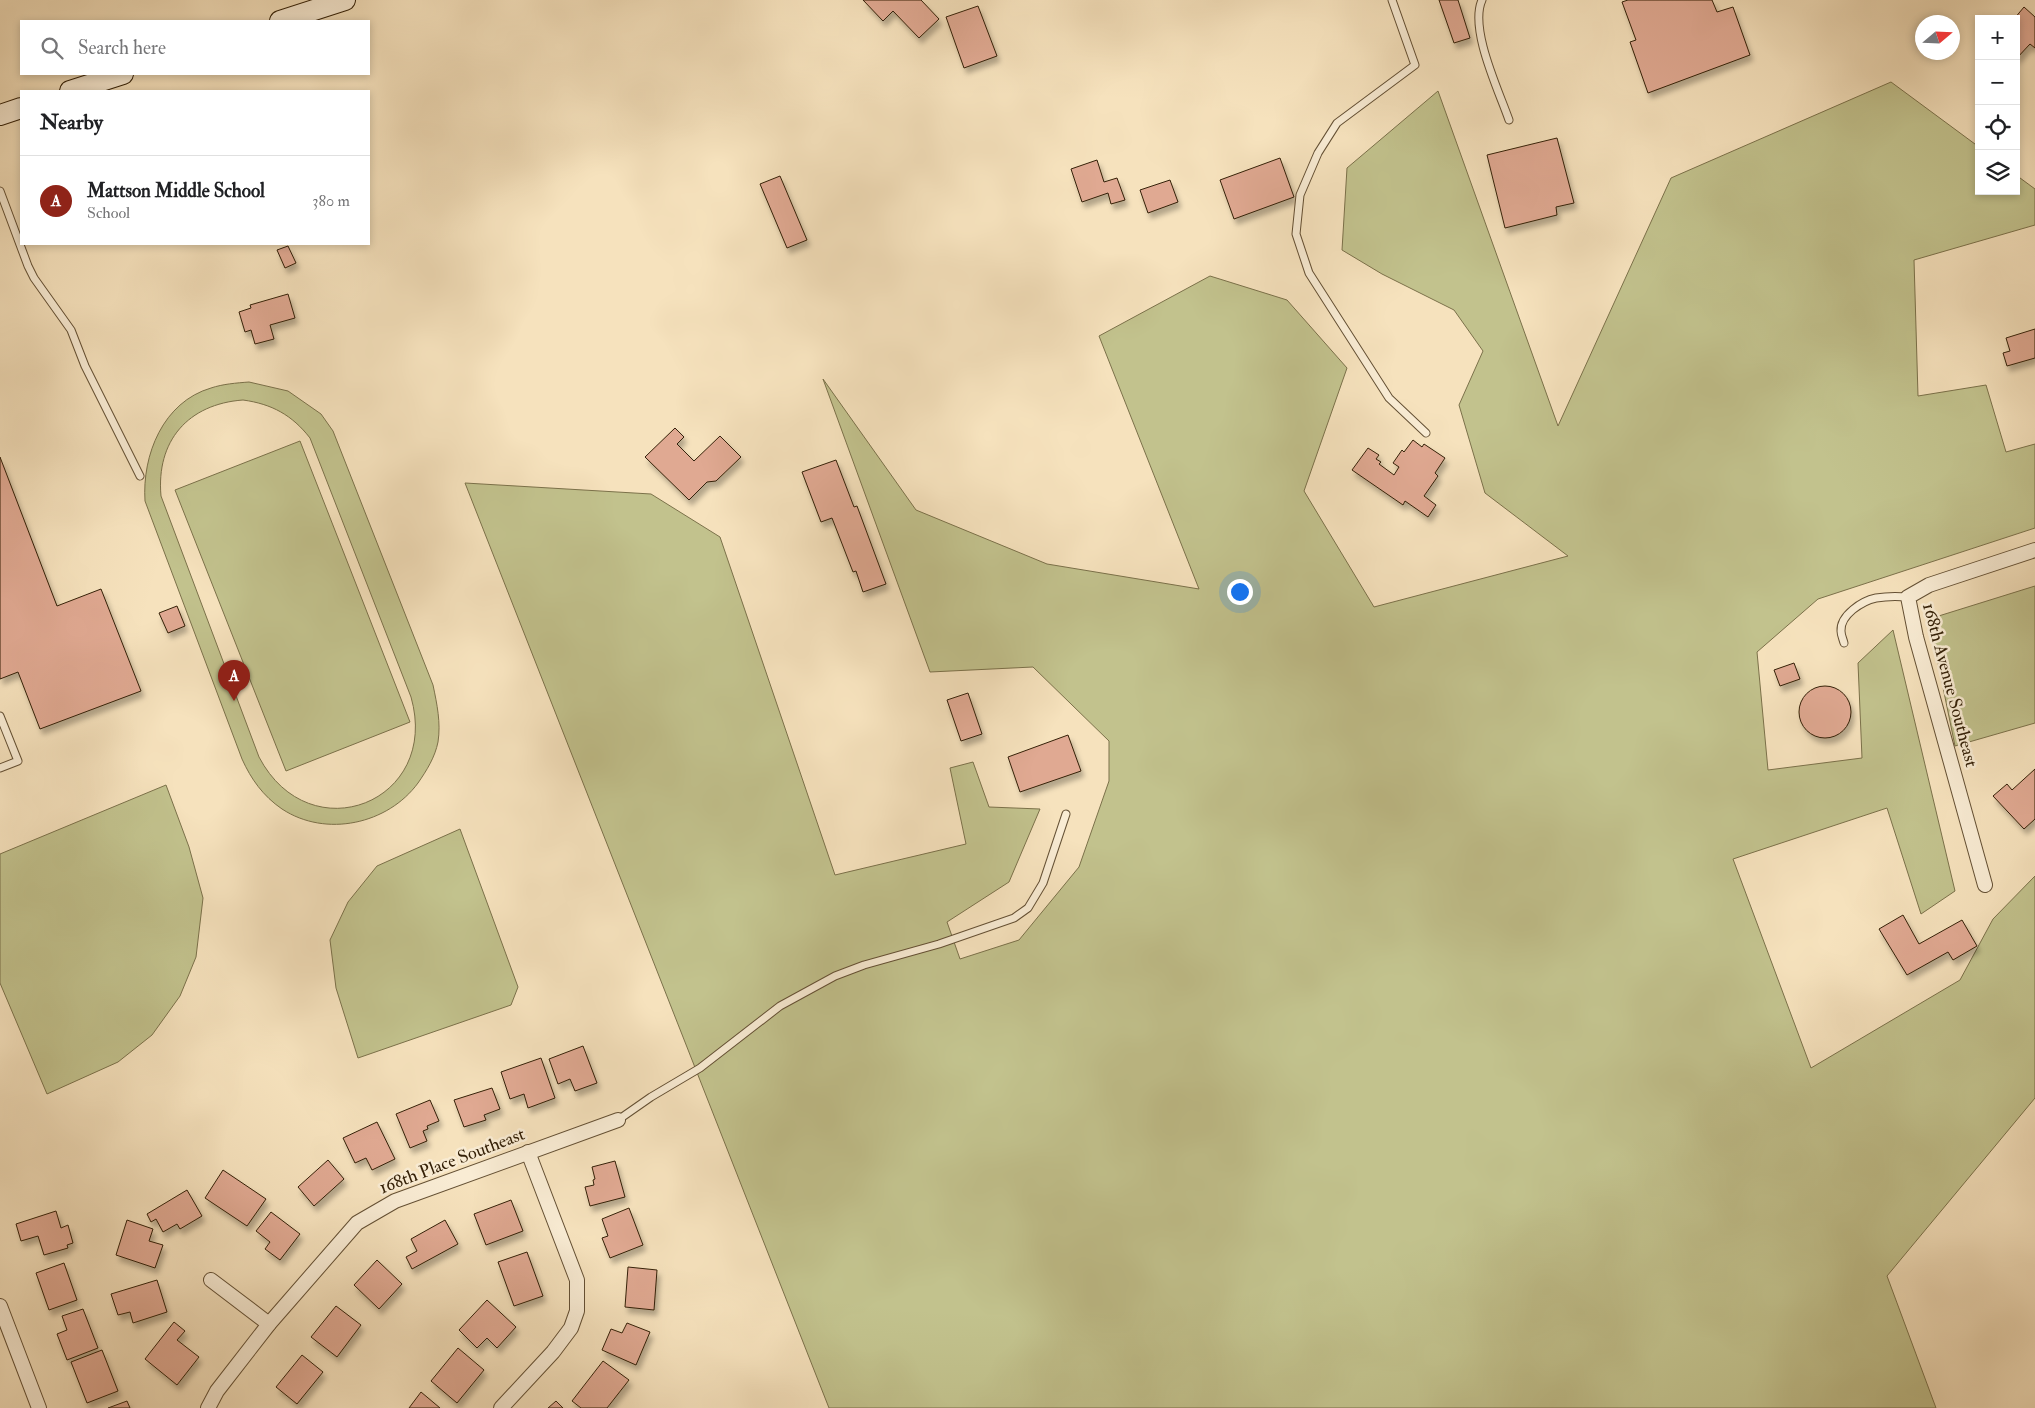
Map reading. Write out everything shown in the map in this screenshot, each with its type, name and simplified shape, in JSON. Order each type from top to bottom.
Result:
[{"type":"street","points":[[282,20],[324,3],[345,0]]},
{"type":"street","points":[[73,90],[120,75]]},
{"type":"street","points":[[0,115],[20,108]]},
{"type":"street","name":"168th Avenue Southeast","points":[[1985,885],[1916,637],[1908,597],[1929,585],[2035,550]]},
{"type":"street","name":"168th Place Southeast","points":[[208,1408],[217,1391],[268,1324],[357,1223],[395,1201],[618,1120]]},
{"type":"street","points":[[501,1408],[553,1352],[571,1328],[577,1311],[577,1280],[528,1152]]},
{"type":"street","points":[[211,1280],[268,1324]]},
{"type":"street","points":[[0,1306],[39,1408]]},
{"type":"lane","points":[[1392,0],[1415,64],[1337,123],[1318,153],[1300,195],[1296,234],[1309,273],[1389,398],[1426,433]]},
{"type":"lane","points":[[1482,0],[1479,8],[1481,44],[1509,120]]},
{"type":"lane","points":[[0,191],[20,243]]},
{"type":"lane","points":[[21,245],[31,272],[71,330],[85,366],[140,476]]},
{"type":"lane","points":[[1844,643],[1841,631],[1844,617],[1874,598],[1888,596],[1908,597]]},
{"type":"lane","points":[[0,716],[18,761],[0,768]]},
{"type":"lane","points":[[618,1120],[651,1097],[700,1068],[780,1006],[828,979],[864,965],[939,944],[1014,918],[1028,908],[1043,883],[1066,814]]},
{"type":"green space","points":[[1891,82],[1975,144],[1975,195],[2020,195],[2020,178],[2035,189],[2035,225],[1914,260],[1918,396],[1986,385],[2006,452],[2035,444],[2035,528],[1818,599],[1757,652],[1768,770],[1862,758],[1858,663],[1893,630],[1955,891],[1921,914],[1887,808],[1733,859],[1811,1068],[1960,980],[1993,919],[2035,876],[2035,1098],[1887,1276],[1936,1408],[829,1408],[465,483],[651,494],[720,537],[835,875],[966,844],[950,768],[973,762],[989,807],[1040,809],[1009,882],[947,922],[960,959],[1019,940],[1079,867],[1109,781],[1109,741],[1033,667],[930,672],[823,379],[916,510],[1047,564],[1199,589],[1099,336],[1210,276],[1287,300],[1347,368],[1304,491],[1374,607],[1568,556],[1485,493],[1459,405],[1483,351],[1454,310],[1382,274],[1342,250],[1347,168],[1438,91],[1558,426],[1671,178]]},
{"type":"green space","points":[[249,382],[288,391],[321,414],[333,431],[433,685],[438,714],[439,735],[435,753],[427,768],[418,783],[405,797],[373,817],[355,822],[318,823],[299,818],[275,804],[263,793],[249,773],[242,759],[145,501],[147,466],[159,432],[168,418],[180,405],[194,395],[211,388]],"holes":[[[243,400],[263,404],[289,417],[310,438],[411,697],[415,734],[407,764],[390,788],[365,803],[337,808],[308,803],[281,787],[259,757],[161,496],[161,476],[164,458],[170,443],[180,429],[206,409],[223,403]]]},
{"type":"green space","points":[[300,441],[410,722],[286,771],[175,490]]},
{"type":"green space","points":[[2035,586],[2035,723],[1955,746],[1929,619]]},
{"type":"green space","points":[[166,785],[189,847],[203,898],[196,957],[180,996],[152,1035],[118,1062],[47,1094],[0,983],[0,854]]},
{"type":"green space","points":[[460,829],[518,987],[511,1005],[358,1058],[336,988],[330,940],[348,902],[377,866]]},
{"type":"building","points":[[863,0],[921,0],[939,19],[919,38],[893,11],[883,21]]},
{"type":"building","points":[[1439,0],[1458,0],[1470,38],[1454,43]]},
{"type":"building","points":[[1628,0],[1712,0],[1717,12],[1733,7],[1750,55],[1648,93],[1630,42],[1636,40],[1622,2]]},
{"type":"building","points":[[978,6],[997,56],[964,68],[946,17]]},
{"type":"building","points":[[2024,7],[2035,17],[2035,48],[2030,44],[2020,55],[2020,15],[2017,15]]},
{"type":"building","points":[[1557,138],[1574,203],[1556,207],[1557,215],[1505,228],[1487,155]]},
{"type":"building","points":[[1280,158],[1294,197],[1234,219],[1220,180]]},
{"type":"building","points":[[1097,160],[1104,182],[1117,178],[1125,200],[1111,204],[1108,193],[1082,202],[1071,169]]},
{"type":"building","points":[[780,176],[807,240],[787,248],[760,184]]},
{"type":"building","points":[[1170,180],[1178,202],[1148,213],[1140,190]]},
{"type":"building","points":[[288,246],[296,263],[285,268],[277,250]]},
{"type":"building","points":[[288,294],[295,318],[270,325],[274,339],[255,344],[251,330],[245,332],[239,312],[251,308],[250,305]]},
{"type":"building","points":[[2035,329],[2035,358],[2007,366],[2003,353],[2010,351],[2006,338]]},
{"type":"building","points":[[675,428],[684,437],[677,444],[694,461],[720,436],[741,457],[716,481],[707,482],[689,500],[645,457]]},
{"type":"building","points":[[1413,440],[1422,447],[1424,444],[1445,458],[1435,473],[1438,476],[1424,496],[1436,505],[1428,517],[1405,501],[1403,505],[1352,470],[1368,448],[1379,455],[1376,459],[1381,462],[1379,464],[1394,475],[1399,467],[1393,463],[1402,450],[1404,452]]},
{"type":"building","points":[[0,457],[57,606],[101,589],[141,691],[40,729],[18,672],[0,679]]},
{"type":"building","points":[[836,460],[854,507],[857,506],[886,584],[863,592],[856,571],[853,572],[832,518],[821,522],[802,472]]},
{"type":"building","points":[[177,606],[185,626],[168,633],[159,613]]},
{"type":"building","points":[[1794,663],[1800,679],[1780,686],[1774,670]]},
{"type":"building","points":[[1825,686],[1835,688],[1843,694],[1849,702],[1851,712],[1849,722],[1843,730],[1835,736],[1825,738],[1815,736],[1807,730],[1801,722],[1799,712],[1801,702],[1807,694],[1815,688]]},
{"type":"building","points":[[968,693],[982,734],[961,741],[947,700]]},
{"type":"building","points":[[1068,735],[1081,771],[1020,792],[1008,757]]},
{"type":"building","points":[[2035,769],[2035,819],[2024,829],[1993,796],[2007,784],[2012,790]]},
{"type":"building","points":[[1903,915],[1919,944],[1962,920],[1977,946],[1953,960],[1948,952],[1907,975],[1879,929]]},
{"type":"building","points":[[583,1046],[597,1083],[575,1091],[570,1079],[558,1084],[549,1059]]},
{"type":"building","points":[[541,1058],[555,1098],[528,1108],[524,1094],[510,1099],[501,1072]]},
{"type":"building","points":[[492,1088],[500,1109],[484,1115],[486,1120],[464,1127],[454,1100]]},
{"type":"building","points":[[430,1100],[439,1121],[427,1126],[428,1129],[423,1131],[427,1141],[410,1148],[396,1114]]},
{"type":"building","points":[[377,1122],[395,1159],[372,1170],[366,1158],[355,1163],[343,1138]]},
{"type":"building","points":[[328,1160],[344,1179],[314,1206],[298,1187]]},
{"type":"building","points":[[615,1161],[625,1197],[590,1206],[585,1187],[594,1185],[593,1180],[595,1179],[592,1167]]},
{"type":"building","points":[[223,1170],[266,1199],[247,1226],[205,1198]]},
{"type":"building","points":[[187,1190],[202,1216],[180,1229],[177,1224],[163,1232],[156,1219],[151,1222],[147,1214]]},
{"type":"building","points":[[511,1200],[523,1231],[486,1245],[474,1214]]},
{"type":"building","points":[[629,1208],[643,1245],[610,1258],[602,1238],[608,1236],[602,1219]]},
{"type":"building","points":[[56,1211],[61,1228],[68,1225],[73,1243],[67,1245],[68,1248],[44,1255],[38,1236],[21,1241],[16,1224]]},
{"type":"building","points":[[271,1212],[300,1234],[280,1260],[265,1249],[270,1242],[256,1231]]},
{"type":"building","points":[[127,1220],[153,1229],[149,1241],[163,1245],[155,1268],[116,1255]]},
{"type":"building","points":[[445,1220],[458,1244],[412,1269],[406,1257],[417,1251],[411,1239]]},
{"type":"building","points":[[527,1252],[543,1296],[514,1306],[498,1262]]},
{"type":"building","points":[[377,1260],[402,1284],[379,1309],[354,1285]]},
{"type":"building","points":[[64,1263],[77,1300],[49,1310],[36,1273]]},
{"type":"building","points":[[628,1267],[657,1270],[654,1310],[625,1307]]},
{"type":"building","points":[[157,1280],[167,1312],[133,1323],[130,1312],[118,1315],[111,1294]]},
{"type":"building","points":[[487,1300],[516,1327],[497,1348],[487,1338],[477,1348],[459,1330]]},
{"type":"building","points":[[336,1306],[361,1325],[337,1357],[311,1337]]},
{"type":"building","points":[[83,1309],[98,1348],[67,1360],[57,1334],[67,1330],[62,1316]]},
{"type":"building","points":[[174,1322],[185,1331],[177,1340],[199,1357],[177,1385],[145,1359]]},
{"type":"building","points":[[627,1323],[650,1332],[636,1365],[602,1350],[611,1329],[622,1333]]},
{"type":"building","points":[[458,1348],[484,1370],[457,1403],[431,1381]]},
{"type":"building","points":[[102,1350],[118,1391],[87,1403],[71,1362]]},
{"type":"building","points":[[302,1355],[323,1372],[297,1404],[276,1387]]},
{"type":"building","points":[[603,1361],[629,1380],[607,1408],[581,1408],[572,1401]]},
{"type":"building","points":[[421,1392],[440,1408],[409,1408]]},
{"type":"building","points":[[127,1401],[130,1408],[108,1408]]},
{"type":"building","points":[[556,1401],[563,1408],[548,1408]]},
{"type":"place","name":"Mattson Middle School","points":[[234,701]]}]
